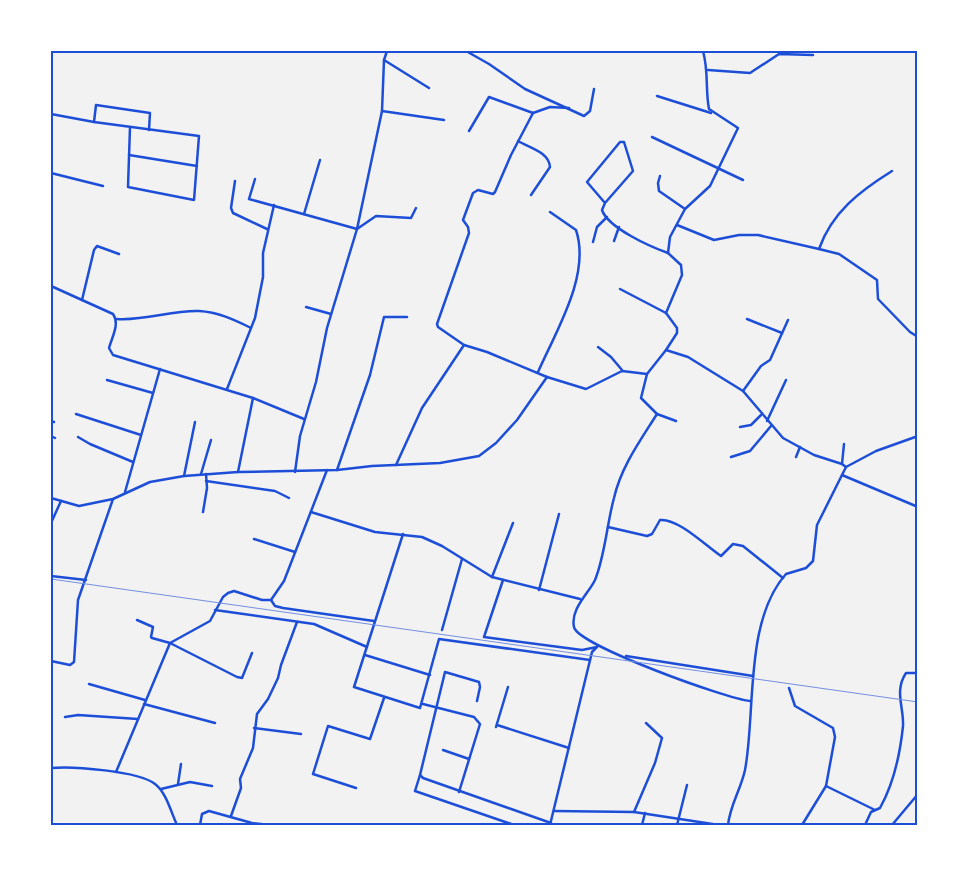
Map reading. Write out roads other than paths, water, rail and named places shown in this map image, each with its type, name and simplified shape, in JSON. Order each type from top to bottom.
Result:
[{"type":"street","points":[[295,472],[304,419],[316,382],[331,314],[356,229],[382,111],[384,60],[387,51]]},
{"type":"street","points":[[466,51],[489,64],[524,89],[588,115],[594,89]]},
{"type":"street","points":[[703,51],[708,70],[706,96],[712,113]]},
{"type":"street","points":[[708,70],[750,73],[779,54],[813,56]]},
{"type":"street","points":[[384,60],[429,88]]},
{"type":"street","points":[[657,96],[712,113],[738,128],[710,186],[685,209],[670,237],[668,254]]},
{"type":"street","points":[[469,131],[489,97],[534,113]]},
{"type":"street","points":[[94,122],[96,105],[150,112],[149,130]]},
{"type":"street","points":[[569,108],[550,107],[534,113],[518,141],[495,192],[493,194],[474,191],[464,220],[469,233],[437,324],[438,327],[464,345],[547,377],[586,389],[622,371],[646,374]]},
{"type":"street","points":[[382,111],[444,120]]},
{"type":"street","points":[[51,114],[94,122],[199,136],[194,200],[128,187],[130,127]]},
{"type":"street","points":[[652,137],[718,170],[743,180]]},
{"type":"street","points":[[518,141],[546,156],[550,161],[550,167],[531,195]]},
{"type":"street","points":[[605,203],[589,187],[588,178],[620,142],[624,142],[633,170],[605,203],[602,210],[607,217],[638,241],[668,254],[681,265],[682,274],[666,313]]},
{"type":"street","points":[[128,156],[197,166]]},
{"type":"street","points":[[304,214],[320,160]]},
{"type":"street","points":[[819,249],[825,231],[850,199],[892,171]]},
{"type":"street","points":[[51,172],[103,186]]},
{"type":"street","points":[[660,176],[658,183],[659,191],[685,209]]},
{"type":"street","points":[[255,179],[250,199],[356,229],[376,216],[410,218],[416,208]]},
{"type":"street","points":[[235,181],[232,213],[267,229]]},
{"type":"street","points":[[227,390],[251,328],[263,277],[263,253],[267,229],[274,205]]},
{"type":"street","points":[[538,372],[570,298],[580,268],[581,257],[576,230],[550,212]]},
{"type":"street","points":[[593,242],[597,227],[607,217]]},
{"type":"street","points":[[677,225],[714,240],[739,235],[758,235],[839,254],[878,280],[878,298],[910,332],[918,337]]},
{"type":"street","points":[[614,241],[619,227]]},
{"type":"street","points":[[82,300],[94,250],[98,246],[120,254]]},
{"type":"street","points":[[51,286],[113,314],[116,318],[135,320],[198,311],[217,314],[251,328]]},
{"type":"street","points":[[620,289],[666,313],[677,328],[674,340],[646,374],[641,398],[657,414],[676,421]]},
{"type":"street","points":[[306,308],[331,314]]},
{"type":"street","points":[[337,470],[370,375],[384,317],[407,317]]},
{"type":"street","points":[[116,318],[110,352],[253,398],[304,419]]},
{"type":"street","points":[[746,319],[782,333]]},
{"type":"street","points":[[743,391],[761,366],[770,360],[788,320]]},
{"type":"street","points":[[396,465],[422,408],[464,345]]},
{"type":"street","points":[[598,347],[611,357],[622,371]]},
{"type":"street","points":[[666,350],[675,351],[695,361],[743,391],[783,438],[814,455],[842,464],[846,468]]},
{"type":"street","points":[[125,492],[160,369]]},
{"type":"street","points":[[51,498],[80,506],[113,499],[150,482],[184,476],[238,472],[337,470],[440,463],[479,456],[496,443],[517,420],[547,377]]},
{"type":"street","points":[[107,380],[153,393]]},
{"type":"street","points":[[767,421],[786,380]]},
{"type":"street","points":[[238,472],[253,398]]},
{"type":"street","points":[[76,414],[141,436]]},
{"type":"street","points":[[657,414],[627,461],[614,496],[595,580],[580,599],[573,626],[576,631],[598,647],[718,694],[750,701]]},
{"type":"street","points":[[740,426],[751,425],[762,414]]},
{"type":"street","points":[[184,476],[196,422]]},
{"type":"street","points":[[731,458],[750,451],[771,426]]},
{"type":"street","points":[[728,825],[730,810],[745,773],[753,676],[766,609],[786,574],[806,568],[813,561],[817,525],[846,468],[876,451],[918,436]]},
{"type":"street","points":[[78,437],[90,444],[134,462]]},
{"type":"street","points":[[202,474],[211,440]]},
{"type":"street","points":[[842,464],[844,444]]},
{"type":"street","points":[[796,457],[800,447]]},
{"type":"street","points":[[271,600],[284,581],[327,470]]},
{"type":"street","points":[[203,512],[207,488],[206,474]]},
{"type":"street","points":[[842,475],[918,506]]},
{"type":"street","points":[[206,481],[275,491],[289,498]]},
{"type":"street","points":[[51,660],[70,666],[74,662],[78,600],[113,499]]},
{"type":"street","points":[[51,523],[61,501]]},
{"type":"street","points":[[311,512],[375,532],[403,534],[429,540],[492,577],[580,599]]},
{"type":"street","points":[[539,590],[560,514]]},
{"type":"street","points":[[608,527],[647,536],[652,534],[660,520],[664,520],[679,526],[720,556],[733,544],[743,546],[783,578]]},
{"type":"street","points":[[492,577],[513,523]]},
{"type":"street","points":[[403,534],[354,687],[418,708],[423,704],[439,640],[590,660]]},
{"type":"street","points":[[254,539],[294,552]]},
{"type":"street","points":[[442,630],[462,559]]},
{"type":"street","points":[[51,576],[86,580]]},
{"type":"street","points":[[503,580],[484,637],[582,650],[598,647],[631,657],[753,676]]},
{"type":"street","points":[[116,772],[170,643],[210,621],[223,597],[234,591],[262,600],[271,600]]},
{"type":"street","points":[[271,600],[275,606],[283,608],[374,621]]},
{"type":"street","points":[[215,610],[314,624],[367,647]]},
{"type":"street","points":[[137,620],[153,628],[151,637],[170,643],[242,678],[252,653]]},
{"type":"street","points":[[232,816],[241,788],[240,779],[253,748],[257,714],[268,699],[278,678],[281,665],[298,622]]},
{"type":"street","points":[[420,775],[423,778],[459,792],[551,824],[592,652],[598,647]]},
{"type":"street","points":[[364,655],[430,675]]},
{"type":"street","points":[[476,701],[480,687],[479,682],[445,672],[438,707],[415,791],[514,825]]},
{"type":"street","points":[[865,825],[867,818],[880,808],[895,774],[903,724],[899,696],[902,679],[906,674],[918,673]]},
{"type":"street","points":[[89,684],[145,700]]},
{"type":"street","points":[[508,687],[496,726],[570,748]]},
{"type":"street","points":[[789,688],[795,706],[833,728],[835,737],[826,786],[802,825]]},
{"type":"street","points":[[356,788],[313,774],[328,726],[370,739],[384,698]]},
{"type":"street","points":[[144,704],[215,722]]},
{"type":"street","points":[[423,704],[474,717],[480,724],[459,792]]},
{"type":"street","points":[[65,717],[78,714],[138,719]]},
{"type":"street","points":[[634,812],[655,763],[662,738],[646,723]]},
{"type":"street","points":[[254,728],[301,734]]},
{"type":"street","points":[[443,750],[470,759]]},
{"type":"street","points":[[178,784],[182,764]]},
{"type":"street","points":[[51,768],[116,772],[147,779],[161,789],[177,825]]},
{"type":"street","points":[[161,789],[190,782],[212,786]]},
{"type":"street","points":[[677,825],[687,785]]},
{"type":"street","points":[[826,786],[875,810]]},
{"type":"street","points":[[892,825],[918,794]]},
{"type":"street","points":[[200,825],[202,814],[209,811],[252,823],[270,825]]},
{"type":"street","points":[[554,811],[634,812],[678,817],[718,825]]},
{"type":"street","points":[[642,825],[644,813]]},
{"type":"railway","points":[[51,579],[918,702]]}]
